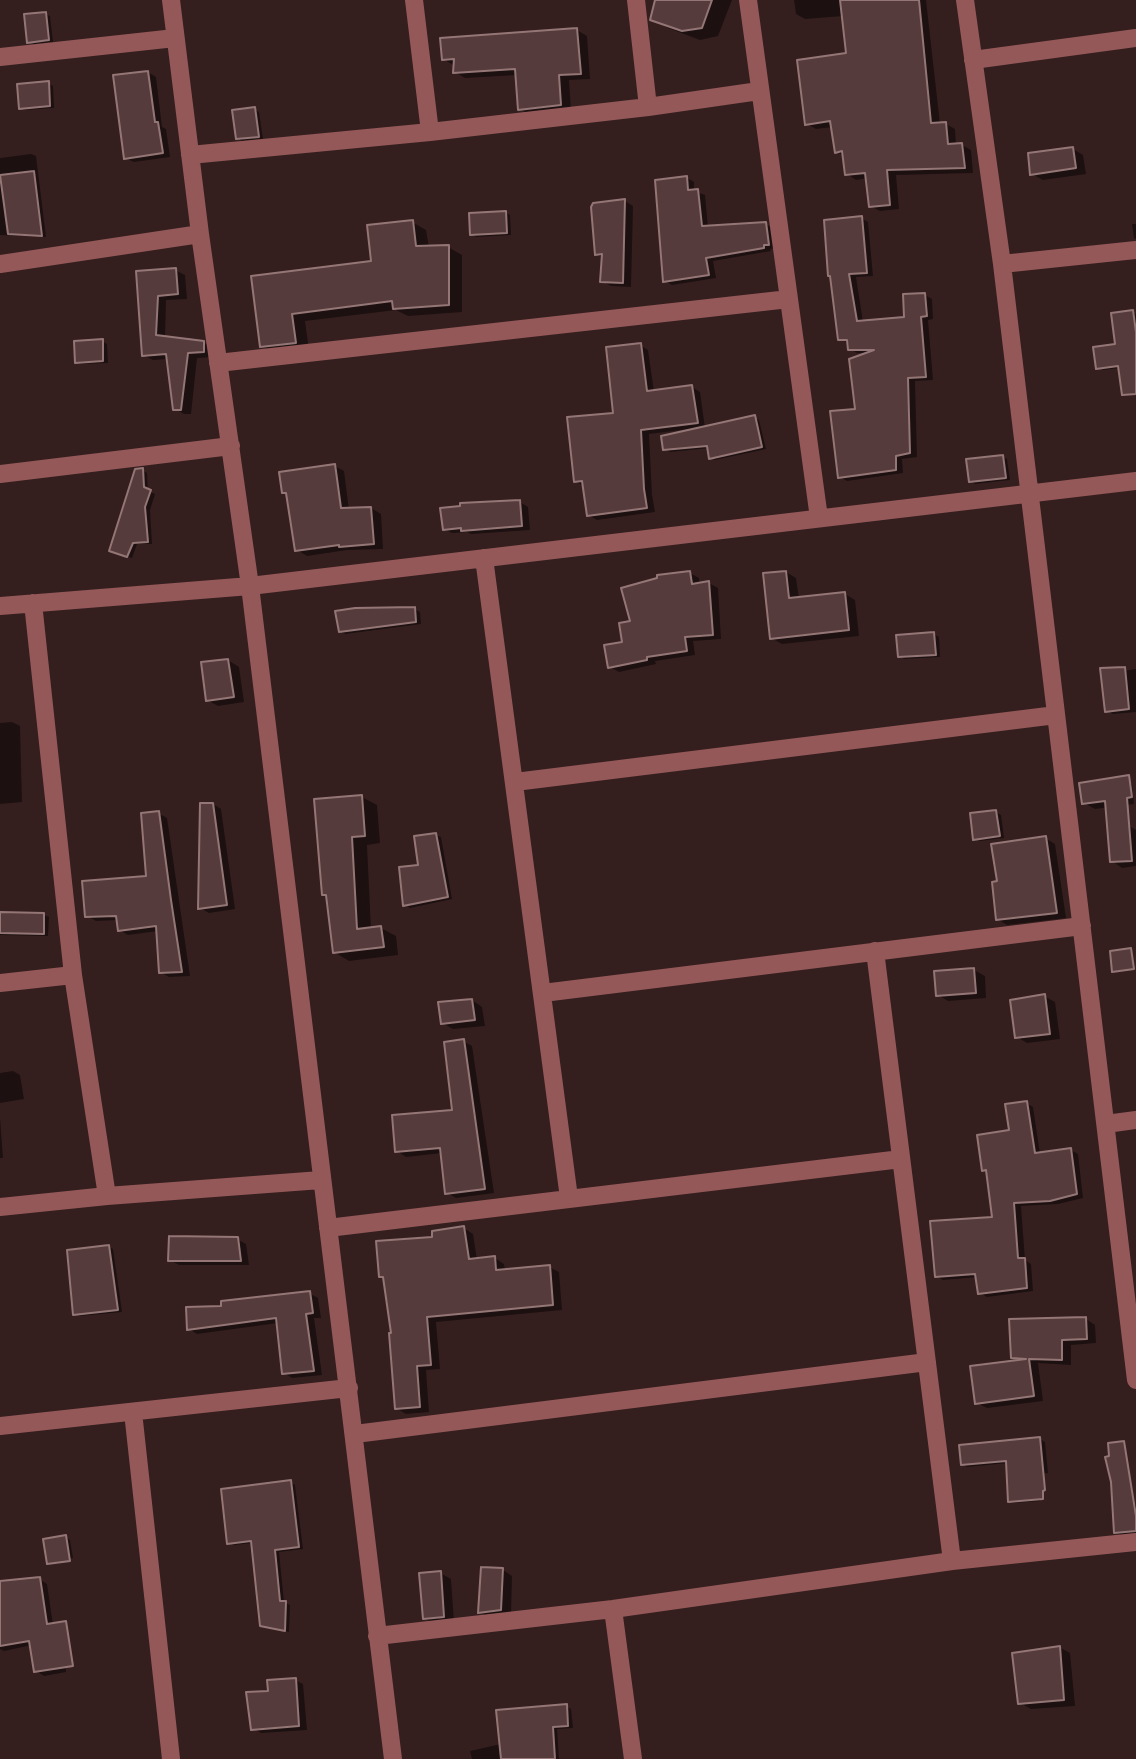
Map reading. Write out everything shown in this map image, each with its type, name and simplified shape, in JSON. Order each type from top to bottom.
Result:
[{"type":"street","points":[[171,0],[250,586],[393,1759]]},
{"type":"street","points":[[414,0],[430,132]]},
{"type":"street","points":[[636,0],[648,107]]},
{"type":"street","points":[[748,0],[819,517]]},
{"type":"street","points":[[965,0],[1002,264],[1133,1333],[1136,1380]]},
{"type":"street","points":[[0,57],[175,37]]},
{"type":"street","points":[[973,60],[1136,38]]},
{"type":"street","points":[[190,155],[430,132],[760,91]]},
{"type":"street","points":[[0,264],[201,234]]},
{"type":"street","points":[[1002,264],[1136,250]]},
{"type":"street","points":[[218,363],[789,299]]},
{"type":"street","points":[[0,474],[230,446]]},
{"type":"street","points":[[0,606],[250,586],[1136,481]]},
{"type":"street","points":[[484,558],[569,1198]]},
{"type":"street","points":[[33,603],[73,975],[107,1196]]},
{"type":"street","points":[[515,782],[1056,715]]},
{"type":"street","points":[[543,993],[1082,926]]},
{"type":"street","points":[[875,951],[952,1561]]},
{"type":"street","points":[[0,983],[73,975]]},
{"type":"street","points":[[1106,1124],[1136,1120]]},
{"type":"street","points":[[328,1228],[901,1159]]},
{"type":"street","points":[[0,1207],[321,1180]]},
{"type":"street","points":[[355,1434],[927,1362]]},
{"type":"street","points":[[0,1426],[349,1388]]},
{"type":"street","points":[[133,1412],[171,1759]]},
{"type":"street","points":[[377,1636],[613,1609],[952,1561],[1136,1542]]},
{"type":"street","points":[[613,1609],[633,1759]]},
{"type":"building","points":[[655,0],[712,0],[702,28],[682,31],[650,20]]},
{"type":"building","points":[[840,0],[919,0],[931,123],[946,122],[948,144],[962,143],[965,168],[887,170],[890,205],[869,207],[865,173],[845,175],[842,151],[835,153],[830,121],[805,125],[797,60],[846,53]]},
{"type":"building","points":[[46,12],[49,40],[27,43],[24,14]]},
{"type":"building","points":[[577,28],[581,74],[559,75],[561,105],[518,110],[515,69],[453,73],[454,59],[442,60],[440,38]]},
{"type":"building","points":[[148,71],[155,122],[158,122],[163,153],[124,159],[113,75]]},
{"type":"building","points":[[49,81],[50,106],[19,109],[17,84]]},
{"type":"building","points":[[255,107],[259,137],[236,139],[232,110]]},
{"type":"building","points":[[1073,147],[1076,168],[1030,175],[1028,153]]},
{"type":"building","points":[[34,171],[42,236],[8,234],[0,175]]},
{"type":"building","points":[[687,176],[688,190],[698,189],[702,226],[766,222],[769,245],[706,258],[709,275],[663,282],[655,180]]},
{"type":"building","points":[[625,199],[623,283],[600,282],[602,254],[595,255],[591,207],[593,203]]},
{"type":"building","points":[[506,211],[507,233],[470,235],[469,213]]},
{"type":"building","points":[[862,216],[867,273],[849,274],[857,321],[904,317],[903,294],[925,293],[927,316],[921,317],[926,377],[908,378],[910,453],[896,456],[896,470],[838,478],[830,411],[855,409],[849,359],[874,350],[848,350],[847,340],[838,340],[828,276],[824,220]]},
{"type":"building","points":[[413,220],[416,246],[449,245],[449,305],[393,309],[392,301],[292,314],[296,343],[260,347],[251,276],[371,261],[367,225]]},
{"type":"building","points":[[176,268],[178,294],[158,296],[156,335],[204,341],[204,352],[188,353],[181,410],[173,410],[166,354],[142,356],[136,271]]},
{"type":"building","points":[[1133,310],[1136,332],[1136,394],[1122,395],[1118,366],[1096,369],[1093,347],[1115,344],[1111,313]]},
{"type":"building","points":[[103,339],[103,361],[75,363],[74,341]]},
{"type":"building","points":[[641,343],[647,391],[692,385],[698,423],[641,430],[647,508],[587,516],[582,481],[574,482],[567,417],[613,413],[606,347]]},
{"type":"building","points":[[755,415],[762,447],[709,459],[707,446],[663,450],[661,436]]},
{"type":"building","points":[[1003,455],[1006,478],[969,482],[966,459]]},
{"type":"building","points":[[335,464],[341,508],[371,507],[374,544],[295,551],[286,493],[282,493],[279,472]]},
{"type":"building","points":[[143,468],[144,487],[151,490],[145,507],[148,542],[133,543],[127,557],[109,551],[135,469]]},
{"type":"building","points":[[520,500],[522,526],[443,530],[440,508],[460,506],[460,503]]},
{"type":"building","points":[[690,571],[692,584],[709,581],[713,635],[685,637],[687,651],[647,657],[647,660],[608,668],[604,645],[622,642],[619,623],[630,621],[621,588],[657,578],[657,575]]},
{"type":"building","points":[[786,571],[789,598],[845,592],[849,630],[770,639],[763,573]]},
{"type":"building","points":[[415,607],[416,622],[339,632],[335,611],[355,608]]},
{"type":"building","points":[[934,632],[936,655],[898,657],[896,635]]},
{"type":"building","points":[[228,659],[234,697],[206,701],[201,662]]},
{"type":"building","points":[[1125,667],[1129,709],[1105,712],[1100,668]]},
{"type":"building","points":[[1129,775],[1132,797],[1127,798],[1132,861],[1110,862],[1105,801],[1082,804],[1079,783]]},
{"type":"building","points":[[362,795],[365,836],[352,837],[357,929],[381,926],[384,947],[333,953],[326,895],[322,895],[314,799]]},
{"type":"building","points":[[200,803],[213,803],[227,905],[198,909]]},
{"type":"building","points":[[996,810],[1000,836],[973,840],[970,813]]},
{"type":"building","points":[[159,811],[182,972],[159,973],[156,926],[118,931],[116,916],[85,917],[82,881],[146,876],[141,813]]},
{"type":"building","points":[[436,833],[448,897],[403,906],[399,867],[418,865],[414,836]]},
{"type":"building","points":[[1046,836],[1057,913],[996,920],[992,882],[997,881],[991,844]]},
{"type":"building","points":[[0,912],[44,913],[44,934],[0,933]]},
{"type":"building","points":[[1131,948],[1134,969],[1112,972],[1110,951]]},
{"type":"building","points":[[974,968],[976,993],[936,996],[934,971]]},
{"type":"building","points":[[1045,994],[1050,1034],[1015,1038],[1010,1000]]},
{"type":"building","points":[[472,999],[475,1020],[441,1024],[438,1002]]},
{"type":"building","points":[[464,1039],[485,1189],[445,1194],[440,1148],[395,1152],[392,1115],[452,1110],[444,1042]]},
{"type":"building","points":[[1027,1101],[1035,1153],[1071,1148],[1077,1194],[1050,1201],[1014,1203],[1018,1258],[1025,1258],[1027,1288],[978,1294],[975,1274],[935,1277],[930,1221],[992,1217],[986,1170],[982,1171],[977,1135],[1009,1130],[1005,1104]]},
{"type":"building","points":[[464,1226],[469,1259],[495,1256],[496,1270],[550,1265],[553,1305],[427,1317],[431,1365],[417,1366],[420,1407],[395,1409],[391,1333],[383,1277],[379,1277],[376,1241],[432,1237],[432,1231]]},
{"type":"building","points":[[169,1236],[238,1237],[241,1261],[168,1261]]},
{"type":"building","points":[[109,1245],[118,1310],[73,1315],[67,1250]]},
{"type":"building","points":[[310,1291],[313,1313],[306,1314],[314,1371],[282,1374],[276,1318],[187,1330],[186,1307],[221,1306],[221,1301]]},
{"type":"building","points":[[1086,1317],[1087,1339],[1062,1340],[1062,1360],[1029,1359],[1034,1396],[975,1404],[970,1366],[1026,1359],[1011,1358],[1009,1319]]},
{"type":"building","points":[[1040,1437],[1045,1490],[1043,1499],[1008,1502],[1006,1461],[961,1465],[959,1445]]},
{"type":"building","points":[[1124,1441],[1136,1531],[1114,1533],[1111,1482],[1105,1457],[1109,1456],[1108,1443]]},
{"type":"building","points":[[291,1480],[299,1547],[275,1550],[280,1601],[286,1601],[285,1631],[260,1626],[251,1541],[227,1544],[221,1489]]},
{"type":"building","points":[[66,1535],[70,1561],[47,1564],[43,1539]]},
{"type":"building","points":[[481,1567],[503,1568],[501,1610],[478,1613]]},
{"type":"building","points":[[441,1571],[444,1617],[423,1619],[419,1573]]},
{"type":"building","points":[[40,1577],[47,1624],[66,1621],[73,1666],[34,1672],[29,1641],[0,1646],[0,1581]]},
{"type":"building","points":[[1060,1646],[1064,1700],[1018,1704],[1012,1653]]},
{"type":"building","points":[[296,1678],[299,1726],[251,1730],[246,1692],[268,1691],[267,1680]]},
{"type":"building","points":[[567,1704],[568,1726],[553,1727],[555,1759],[501,1759],[496,1710]]}]
